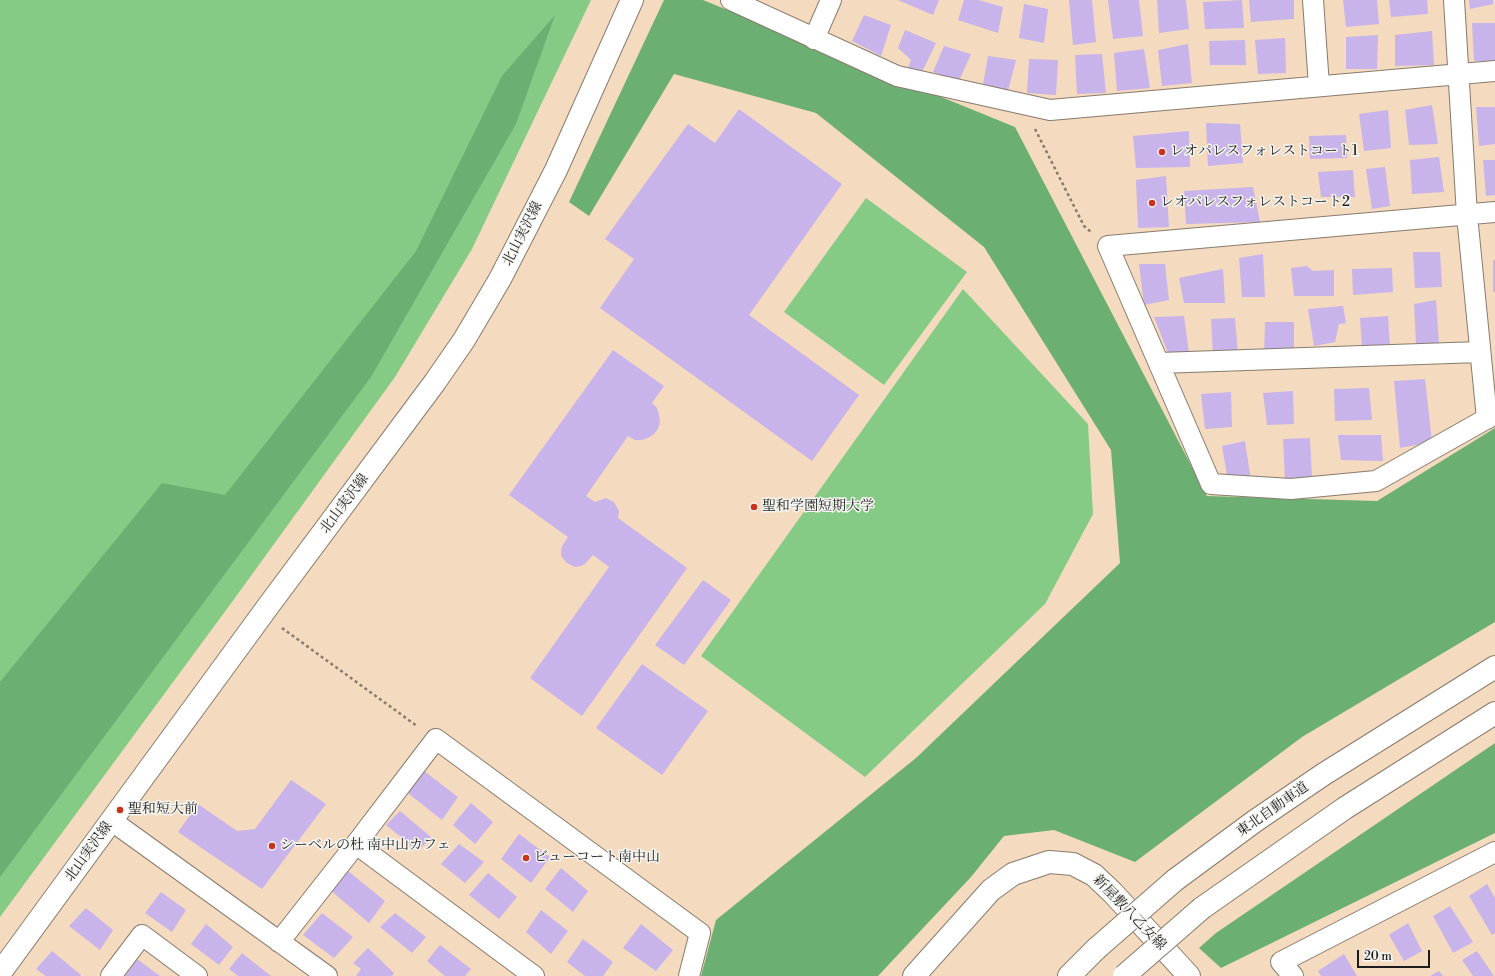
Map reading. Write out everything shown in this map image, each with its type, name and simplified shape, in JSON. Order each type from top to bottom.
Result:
[{"type":"main road","name":"北山実沢線","points":[[0,973],[274,598],[426,394],[464,340],[500,279],[556,170],[632,0]]},
{"type":"main road","name":"東北自動車道","points":[[1069,976],[1096,949],[1175,880],[1255,821],[1324,774],[1495,667]]},
{"type":"main road","points":[[1124,976],[1202,908],[1345,808],[1495,713]]},
{"type":"main road","name":"新屋敷八乙女線","points":[[914,976],[991,890],[1013,874],[1049,862],[1073,864],[1094,875],[1113,893],[1189,976]]},
{"type":"street","points":[[731,0],[897,76],[1050,110],[1495,71]]},
{"type":"street","points":[[814,39],[831,0]]},
{"type":"street","points":[[1313,0],[1319,86]]},
{"type":"street","points":[[1454,0],[1467,215],[1480,352],[1491,416],[1376,481],[1291,490],[1211,484],[1108,246],[1467,215],[1495,212]]},
{"type":"street","points":[[1159,363],[1480,352]]},
{"type":"street","points":[[279,942],[436,739],[700,933],[689,976]]},
{"type":"street","points":[[112,821],[327,976]]},
{"type":"street","points":[[356,844],[534,976]]},
{"type":"street","points":[[1293,976],[1281,962],[1495,852]]},
{"type":"street","points":[[112,976],[142,935],[197,976]]},
{"type":"path","points":[[1021,103],[1084,226],[1108,246]]},
{"type":"path","points":[[282,628],[436,739]]},
{"type":"green space","points":[[0,0],[591,0],[472,249],[395,377],[232,602],[0,917]]},
{"type":"green space","points":[[664,0],[703,0],[1015,127],[1207,496],[1377,501],[1495,428],[1495,622],[1302,737],[1135,862],[1054,830],[1004,836],[971,877],[878,976],[701,976],[716,920],[916,758],[1120,563],[1111,450],[984,247],[816,113],[674,74],[589,216],[569,202]]},
{"type":"green space","points":[[555,15],[516,124],[371,377],[0,877],[0,682],[162,483],[225,495],[416,251],[502,76]]},
{"type":"green space","points":[[866,198],[967,272],[884,385],[784,312]]},
{"type":"green space","points":[[963,289],[1088,424],[1093,514],[1045,604],[865,777],[701,656]]},
{"type":"green space","points":[[1495,743],[1495,833],[1221,968],[1199,948],[1216,933]]},
{"type":"building","points":[[898,0],[939,0],[933,15]]},
{"type":"building","points":[[964,0],[979,0],[1003,7],[998,33],[958,20]]},
{"type":"building","points":[[1069,0],[1092,0],[1096,42],[1073,45]]},
{"type":"building","points":[[1108,0],[1139,0],[1143,36],[1113,39]]},
{"type":"building","points":[[1157,0],[1186,0],[1189,29],[1159,33]]},
{"type":"building","points":[[1242,0],[1244,28],[1205,29],[1203,2]]},
{"type":"building","points":[[1249,0],[1294,0],[1294,19],[1251,22]]},
{"type":"building","points":[[1343,0],[1377,0],[1379,24],[1346,27]]},
{"type":"building","points":[[1389,0],[1427,0],[1428,14],[1391,17]]},
{"type":"building","points":[[1469,0],[1493,0],[1493,4],[1470,9]]},
{"type":"building","points":[[1024,4],[1048,9],[1044,43],[1019,38]]},
{"type":"building","points":[[864,15],[891,25],[881,56],[852,41]]},
{"type":"building","points":[[1472,23],[1495,23],[1495,61],[1474,61]]},
{"type":"building","points":[[905,30],[936,43],[922,72],[908,68],[911,60],[898,48]]},
{"type":"building","points":[[1432,31],[1434,65],[1395,66],[1395,35]]},
{"type":"building","points":[[1378,35],[1377,69],[1346,69],[1346,37]]},
{"type":"building","points":[[1285,38],[1286,73],[1258,74],[1255,40]]},
{"type":"building","points":[[1245,40],[1246,65],[1210,65],[1209,41]]},
{"type":"building","points":[[1188,44],[1192,83],[1162,86],[1158,50]]},
{"type":"building","points":[[944,46],[971,54],[959,81],[933,72]]},
{"type":"building","points":[[1144,49],[1150,88],[1117,91],[1114,53]]},
{"type":"building","points":[[1102,54],[1106,93],[1077,94],[1075,55]]},
{"type":"building","points":[[988,56],[1016,60],[1008,91],[983,85]]},
{"type":"building","points":[[1029,59],[1058,60],[1056,95],[1027,93]]},
{"type":"building","points":[[1432,105],[1438,144],[1409,145],[1405,110]]},
{"type":"building","points":[[1476,107],[1495,107],[1495,144],[1479,146]]},
{"type":"building","points":[[739,109],[842,184],[749,315],[859,395],[812,461],[600,308],[634,259],[605,239],[688,124],[715,143]]},
{"type":"building","points":[[1388,110],[1391,148],[1364,151],[1359,114]]},
{"type":"building","points":[[1206,123],[1240,124],[1243,163],[1208,166]]},
{"type":"building","name":"レオパレスフォレストコート1","points":[[1189,131],[1190,167],[1136,168],[1133,136]]},
{"type":"building","points":[[1346,135],[1347,158],[1310,159],[1309,136]]},
{"type":"building","points":[[1439,157],[1444,192],[1412,194],[1410,160]]},
{"type":"building","points":[[1483,160],[1495,160],[1495,195],[1486,196]]},
{"type":"building","points":[[1385,167],[1390,206],[1372,209],[1366,169]]},
{"type":"building","points":[[1353,170],[1355,197],[1321,197],[1318,172]]},
{"type":"building","name":"レオパレスフォレストコート2","points":[[1166,176],[1169,227],[1138,228],[1136,180]]},
{"type":"building","points":[[1253,187],[1260,222],[1186,224],[1184,191]]},
{"type":"building","points":[[1413,252],[1440,252],[1442,287],[1415,288]]},
{"type":"building","points":[[1263,254],[1265,297],[1242,297],[1239,258]]},
{"type":"building","points":[[1493,260],[1495,260],[1495,292],[1493,292]]},
{"type":"building","points":[[1139,264],[1165,264],[1169,300],[1144,305]]},
{"type":"building","points":[[1307,266],[1313,271],[1334,270],[1334,296],[1294,296],[1291,268]]},
{"type":"building","points":[[1392,268],[1393,292],[1353,295],[1352,269]]},
{"type":"building","points":[[1223,269],[1225,303],[1184,303],[1179,278]]},
{"type":"building","points":[[1436,300],[1439,344],[1416,344],[1414,304]]},
{"type":"building","points":[[1343,306],[1346,323],[1339,324],[1335,342],[1314,346],[1308,309]]},
{"type":"building","points":[[1184,316],[1189,353],[1170,358],[1154,317]]},
{"type":"building","points":[[1388,316],[1390,347],[1362,348],[1360,318]]},
{"type":"building","points":[[1235,318],[1238,355],[1213,356],[1211,319]]},
{"type":"building","points":[[1265,322],[1294,322],[1294,351],[1264,354]]},
{"type":"building","points":[[613,350],[664,386],[652,403],[657,408],[660,422],[658,429],[648,438],[635,440],[628,436],[586,496],[595,502],[606,498],[614,502],[619,511],[618,518],[687,568],[582,716],[530,678],[609,567],[593,555],[585,564],[581,566],[575,567],[567,563],[561,556],[561,551],[562,546],[568,537],[509,495]]},
{"type":"building","points":[[1425,379],[1432,442],[1400,448],[1394,381]]},
{"type":"building","points":[[1369,388],[1372,420],[1335,421],[1334,389]]},
{"type":"building","points":[[1293,391],[1294,424],[1267,425],[1263,393]]},
{"type":"building","points":[[1231,392],[1232,427],[1205,429],[1201,394]]},
{"type":"building","points":[[1338,435],[1381,435],[1383,461],[1341,460]]},
{"type":"building","points":[[1310,438],[1312,478],[1285,480],[1283,439]]},
{"type":"building","points":[[1245,441],[1251,481],[1228,482],[1222,446]]},
{"type":"building","points":[[703,580],[731,600],[684,665],[655,645]]},
{"type":"building","points":[[642,664],[708,711],[662,775],[596,728]]},
{"type":"building","points":[[420,768],[458,797],[442,820],[404,790]]},
{"type":"building","points":[[291,780],[326,804],[262,889],[178,832],[198,804],[237,831],[255,829]]},
{"type":"building","points":[[471,803],[493,822],[475,844],[453,825]]},
{"type":"building","points":[[400,811],[431,837],[418,851],[386,825]]},
{"type":"building","name":"ビューコート南中山","points":[[519,834],[550,857],[531,883],[501,859]]},
{"type":"building","points":[[459,844],[484,862],[465,883],[441,864]]},
{"type":"building","points":[[561,868],[588,891],[573,912],[545,889]]},
{"type":"building","points":[[348,871],[385,901],[369,923],[330,890]]},
{"type":"building","points":[[488,873],[517,897],[499,919],[469,895]]},
{"type":"building","points":[[1487,884],[1495,898],[1495,933],[1492,935],[1469,896]]},
{"type":"building","points":[[161,892],[186,910],[172,932],[145,913]]},
{"type":"building","points":[[1450,906],[1473,942],[1453,953],[1433,916]]},
{"type":"building","points":[[86,908],[113,930],[100,950],[69,926]]},
{"type":"building","points":[[541,910],[568,931],[551,954],[526,932]]},
{"type":"building","points":[[322,913],[353,937],[334,958],[303,935]]},
{"type":"building","points":[[395,913],[426,937],[412,953],[380,927]]},
{"type":"building","points":[[1408,923],[1422,951],[1404,961],[1389,935]]},
{"type":"building","points":[[206,924],[233,947],[219,965],[191,944]]},
{"type":"building","points":[[641,924],[673,950],[656,971],[623,948]]},
{"type":"building","points":[[583,939],[613,962],[603,976],[585,976],[567,962]]},
{"type":"building","points":[[440,945],[471,969],[465,976],[445,976],[427,961]]},
{"type":"building","points":[[368,948],[394,973],[392,976],[356,976],[361,969],[353,963]]},
{"type":"building","points":[[52,951],[81,975],[46,976],[36,969]]},
{"type":"building","points":[[1477,951],[1494,976],[1473,976],[1462,960]]},
{"type":"building","points":[[242,953],[271,976],[238,976],[229,969]]},
{"type":"building","points":[[1344,954],[1357,976],[1321,976],[1318,971]]},
{"type":"building","points":[[137,959],[160,976],[125,976]]},
{"type":"building","points":[[1439,971],[1443,976],[1430,976]]},
{"type":"place","name":"レオパレスフォレストコート1","points":[[1162,152]]},
{"type":"place","name":"レオパレスフォレストコート2","points":[[1152,203]]},
{"type":"place","name":"聖和学園短期大学","points":[[754,507]]},
{"type":"place","name":"聖和短大前","points":[[120,810]]},
{"type":"place","name":"シーベルの杜 南中山カフェ","points":[[272,846]]},
{"type":"place","name":"ビューコート南中山","points":[[526,858]]}]
